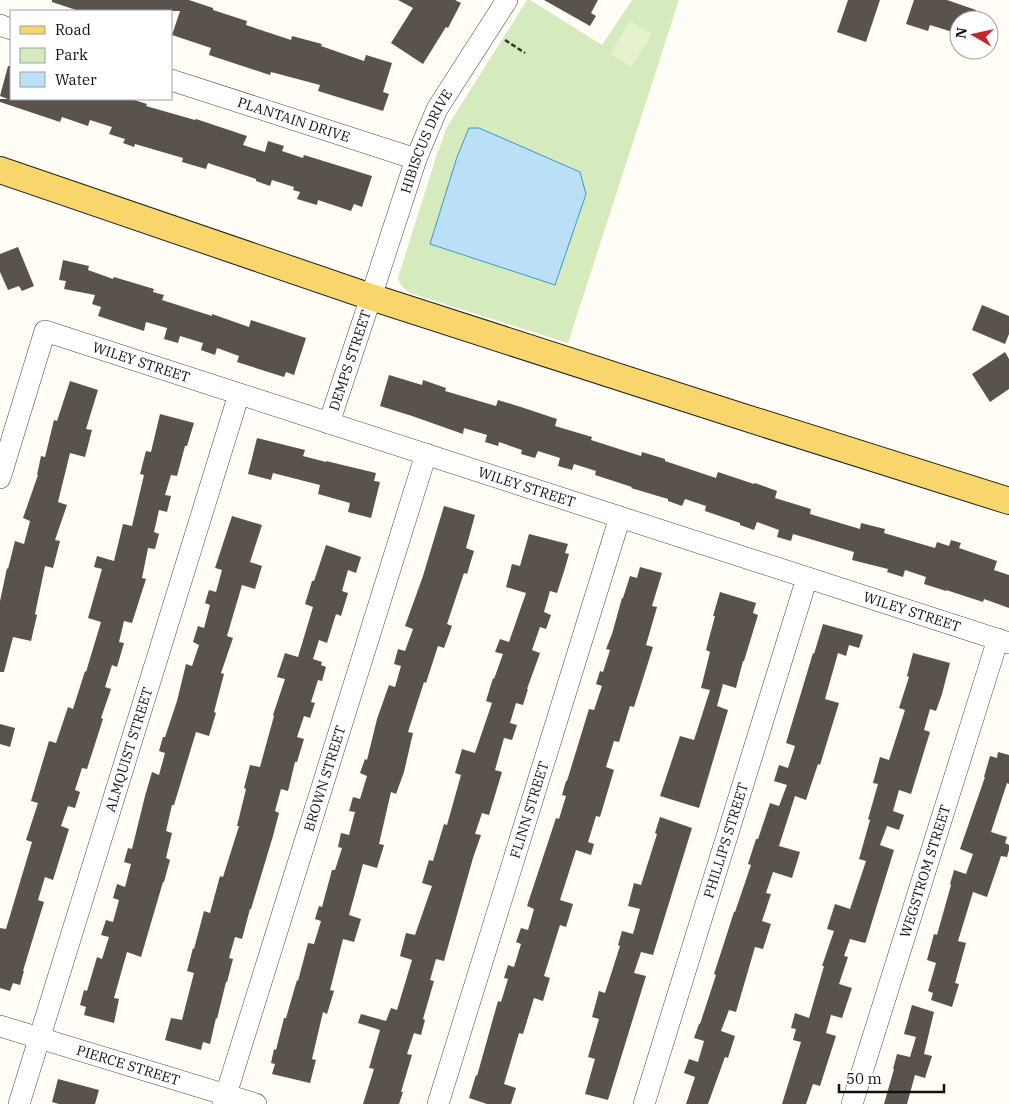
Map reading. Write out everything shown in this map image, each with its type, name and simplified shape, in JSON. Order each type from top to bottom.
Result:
[{"type":"main road","points":[[0,170],[371,297],[1009,501]]},
{"type":"street","name":"HIBISCUS DRIVE","points":[[371,297],[416,159],[437,109],[504,1]]},
{"type":"street","name":"PLANTAIN DRIVE","points":[[172,80],[416,159]]},
{"type":"street","name":"DEMPS STREET","points":[[329,423],[371,297]]},
{"type":"street","name":"WILEY STREET","points":[[0,478],[45,331],[1003,641]]},
{"type":"street","name":"ALMQUIST STREET","points":[[19,1104],[239,394]]},
{"type":"street","name":"BROWN STREET","points":[[225,1099],[426,454]]},
{"type":"street","name":"FLINN STREET","points":[[438,1104],[620,517]]},
{"type":"street","name":"PHILLIPS STREET","points":[[644,1104],[808,578]]},
{"type":"street","name":"WEGSTROM STREET","points":[[852,1104],[1003,641]]},
{"type":"street","name":"PIERCE STREET","points":[[0,1026],[225,1099],[256,1104]]},
{"type":"path","points":[[505,40],[525,53]]},
{"type":"green space","points":[[527,0],[530,0],[602,45],[632,0],[679,0],[568,343],[410,293],[402,287],[398,278],[447,127]]},
{"type":"green space","points":[[630,21],[652,34],[631,67],[610,54]]},
{"type":"water","points":[[469,128],[479,128],[580,172],[586,194],[555,285],[430,244],[457,157]]},
{"type":"building","points":[[52,0],[189,0],[247,21],[246,25],[291,40],[292,36],[322,44],[321,46],[364,61],[366,55],[392,63],[383,92],[389,94],[383,111],[318,91],[320,85],[271,72],[270,75],[209,55],[211,48],[172,35],[180,11],[76,10],[52,2]]},
{"type":"building","points":[[398,0],[455,0],[461,3],[448,28],[446,27],[423,64],[391,43],[413,8]]},
{"type":"building","points":[[544,0],[598,0],[591,13],[596,16],[590,26]]},
{"type":"building","points":[[848,0],[880,0],[866,42],[837,32]]},
{"type":"building","points":[[914,0],[947,0],[976,10],[949,10],[949,31],[930,25],[928,31],[906,24]]},
{"type":"building","points":[[8,66],[10,66],[10,100],[134,100],[147,104],[146,106],[196,119],[247,136],[243,145],[265,152],[268,141],[284,146],[282,151],[303,158],[304,155],[372,176],[362,207],[354,204],[351,211],[318,200],[317,205],[297,199],[300,192],[293,190],[294,187],[272,180],[270,186],[256,181],[256,179],[208,163],[206,169],[182,162],[183,158],[135,144],[134,147],[123,143],[125,139],[109,134],[112,127],[90,120],[88,126],[62,117],[60,122],[0,102],[0,99],[8,99],[0,96]]},
{"type":"building","points":[[18,247],[34,286],[22,291],[19,286],[8,290],[0,272],[0,254]]},
{"type":"building","points":[[63,260],[89,266],[88,270],[113,279],[114,277],[154,289],[153,292],[164,295],[162,300],[249,327],[251,320],[306,338],[294,375],[286,372],[284,377],[237,362],[239,356],[217,348],[215,355],[201,350],[203,343],[180,336],[178,343],[164,339],[167,328],[146,322],[144,331],[98,316],[101,307],[92,304],[95,295],[64,289],[66,281],[59,280]]},
{"type":"building","points":[[982,305],[1009,316],[1009,334],[1005,344],[972,330]]},
{"type":"building","points":[[1005,352],[1009,359],[1009,389],[990,402],[972,374]]},
{"type":"building","points":[[389,375],[422,385],[423,380],[446,388],[445,391],[496,406],[498,400],[557,419],[555,426],[592,437],[591,440],[641,456],[642,452],[716,478],[718,472],[755,483],[777,491],[775,498],[811,509],[810,514],[860,529],[861,523],[885,529],[884,533],[935,548],[937,542],[949,546],[951,540],[961,543],[959,548],[997,561],[994,570],[1009,575],[1009,608],[984,599],[983,602],[924,584],[926,577],[905,570],[903,577],[887,572],[888,569],[852,560],[854,552],[793,534],[791,541],[777,537],[779,530],[757,522],[754,530],[705,511],[706,506],[685,499],[682,506],[668,501],[668,499],[595,475],[596,471],[574,464],[572,470],[558,466],[560,458],[538,451],[535,458],[521,454],[522,450],[499,442],[498,446],[485,442],[487,435],[464,428],[463,434],[380,406]]},
{"type":"building","points":[[70,381],[98,390],[86,429],[92,430],[85,457],[70,453],[58,502],[67,505],[55,540],[60,541],[53,568],[45,566],[31,641],[13,637],[4,672],[0,672],[0,601],[7,568],[15,541],[24,544],[30,521],[23,518],[38,475],[41,456],[45,457],[54,420],[57,421]]},
{"type":"building","points":[[160,414],[194,423],[187,446],[185,446],[177,476],[171,475],[165,495],[171,496],[167,512],[159,510],[154,532],[159,534],[155,549],[148,548],[142,578],[146,579],[132,623],[124,621],[119,642],[124,643],[117,667],[112,665],[105,687],[111,689],[101,718],[103,719],[87,769],[82,768],[75,790],[80,792],[75,808],[68,806],[61,826],[69,829],[53,880],[45,877],[38,900],[44,902],[20,985],[13,983],[10,991],[0,988],[0,928],[6,929],[32,842],[26,840],[38,803],[31,801],[49,741],[56,743],[68,707],[73,709],[101,622],[88,618],[102,569],[94,567],[97,556],[114,561],[123,524],[132,526],[144,475],[140,474],[146,451],[151,452]]},
{"type":"building","points":[[257,438],[305,450],[303,456],[376,473],[374,481],[380,482],[371,518],[348,512],[350,503],[318,494],[320,485],[273,473],[271,480],[248,474]]},
{"type":"building","points":[[444,506],[475,515],[466,548],[474,551],[467,574],[464,573],[447,624],[452,626],[444,648],[438,646],[408,732],[413,733],[404,772],[396,794],[391,792],[379,844],[384,845],[377,868],[363,864],[349,915],[361,919],[354,942],[343,939],[330,990],[334,991],[327,1014],[323,1012],[312,1059],[316,1060],[310,1083],[272,1074],[275,1064],[271,1063],[274,1049],[276,1050],[284,1018],[286,1018],[298,981],[308,943],[314,944],[321,921],[315,919],[319,906],[322,907],[332,870],[335,870],[342,848],[338,847],[341,833],[349,835],[355,812],[349,811],[353,797],[360,799],[367,776],[360,773],[365,759],[367,760],[377,719],[389,685],[395,687],[401,666],[394,664],[398,649],[405,651],[413,629],[405,626],[423,576]]},
{"type":"building","points":[[232,516],[262,525],[250,562],[262,566],[255,589],[242,585],[227,636],[233,638],[221,673],[224,674],[214,712],[216,713],[209,736],[196,732],[174,805],[172,805],[166,831],[172,833],[166,858],[170,860],[164,882],[141,957],[127,952],[114,998],[119,999],[114,1023],[84,1015],[86,1007],[80,1005],[84,990],[87,991],[97,957],[102,959],[109,937],[101,935],[106,920],[113,922],[119,900],[113,898],[117,884],[125,887],[131,864],[124,862],[128,848],[132,849],[152,772],[159,775],[165,753],[159,751],[177,701],[186,664],[192,666],[199,645],[193,642],[198,626],[204,628],[210,605],[205,603],[209,590],[216,592],[222,570],[215,568]]},
{"type":"building","points":[[529,534],[568,544],[565,553],[569,554],[565,568],[557,593],[550,591],[544,612],[551,615],[546,629],[540,627],[532,650],[540,653],[523,705],[516,703],[510,723],[517,725],[512,740],[504,738],[495,770],[502,772],[489,815],[482,813],[475,834],[481,835],[444,961],[436,959],[430,980],[434,981],[423,1019],[425,1020],[421,1035],[414,1033],[407,1054],[412,1055],[399,1104],[363,1104],[374,1069],[369,1068],[380,1030],[358,1023],[361,1014],[386,1021],[391,1008],[397,1010],[412,960],[400,956],[406,933],[415,935],[432,886],[422,883],[429,860],[433,861],[444,824],[447,825],[461,775],[455,773],[462,749],[475,753],[492,703],[486,701],[503,654],[495,652],[500,639],[509,642],[526,593],[506,587],[512,564],[520,566]]},
{"type":"building","points":[[326,545],[361,557],[356,573],[348,570],[342,591],[348,593],[341,616],[336,614],[327,643],[319,640],[313,659],[322,662],[321,665],[326,667],[322,681],[318,680],[311,702],[315,703],[310,718],[304,716],[297,737],[304,739],[297,762],[295,762],[288,791],[281,789],[275,811],[279,813],[242,939],[235,937],[229,958],[233,959],[210,1044],[203,1042],[201,1050],[165,1040],[171,1018],[182,1020],[194,973],[187,971],[204,911],[210,913],[220,876],[223,877],[239,826],[237,826],[250,765],[260,767],[273,715],[285,679],[277,677],[285,653],[298,657],[313,607],[305,604]]},
{"type":"building","points":[[640,567],[662,573],[652,606],[657,607],[646,645],[653,647],[634,707],[630,706],[619,742],[614,741],[606,767],[614,770],[600,817],[596,816],[588,842],[594,844],[591,855],[576,850],[560,900],[573,904],[566,927],[560,925],[544,976],[550,978],[543,1001],[534,998],[523,1034],[519,1033],[504,1084],[516,1088],[511,1104],[487,1104],[469,1098],[498,1001],[501,1002],[508,979],[504,978],[508,965],[514,967],[521,944],[516,942],[521,928],[528,930],[534,909],[527,906],[556,818],[559,819],[566,796],[562,795],[589,709],[594,710],[602,686],[596,684],[600,671],[603,672],[610,650],[606,649],[622,598],[630,576],[637,578]]},
{"type":"building","points":[[720,592],[756,603],[753,613],[758,615],[736,688],[723,684],[717,706],[728,710],[699,808],[660,796],[680,736],[694,740],[710,690],[701,688],[710,652],[706,650]]},
{"type":"building","points":[[823,624],[863,635],[859,648],[849,645],[846,656],[838,653],[825,699],[839,703],[820,765],[818,764],[806,800],[795,796],[779,846],[800,852],[792,878],[773,872],[766,893],[771,894],[762,921],[771,924],[763,949],[755,947],[736,1012],[729,1010],[721,1031],[735,1036],[728,1058],[725,1057],[708,1104],[686,1104],[695,1077],[684,1073],[689,1059],[698,1062],[704,1041],[694,1038],[751,865],[748,864],[756,839],[758,839],[770,803],[779,806],[787,785],[774,781],[779,765],[788,768],[795,746],[786,743]]},
{"type":"building","points":[[913,653],[950,663],[942,694],[936,711],[930,709],[924,730],[930,732],[911,794],[899,790],[893,811],[904,815],[899,830],[887,826],[880,845],[894,850],[866,941],[865,943],[850,939],[844,956],[848,957],[839,984],[852,988],[842,1018],[831,1015],[826,1033],[836,1036],[820,1086],[813,1084],[806,1104],[782,1104],[801,1042],[793,1040],[796,1029],[791,1028],[795,1013],[809,1018],[824,966],[822,966],[834,931],[827,929],[835,904],[850,909],[866,861],[859,859],[878,784],[873,783],[880,757],[889,760],[905,710],[899,708],[909,677],[907,676]]},
{"type":"building","points":[[0,724],[15,728],[10,747],[0,744]]},
{"type":"building","points":[[998,752],[1009,755],[1009,784],[1007,783],[991,832],[1007,837],[1005,843],[1009,845],[1009,850],[1007,857],[1001,856],[987,897],[973,892],[958,941],[966,943],[955,983],[959,984],[952,1007],[931,1000],[933,993],[928,991],[936,963],[927,960],[934,934],[937,935],[954,870],[966,874],[973,854],[960,849],[985,777],[990,756],[997,758]]},
{"type":"building","points":[[660,817],[692,828],[653,955],[641,952],[634,973],[646,976],[608,1100],[585,1094],[595,1059],[588,1057],[599,1019],[592,1017],[599,991],[605,993],[620,946],[618,945],[622,931],[633,934],[640,909],[628,906],[634,883],[641,885],[657,834],[655,833]]},
{"type":"building","points":[[912,1005],[934,1012],[924,1054],[932,1056],[925,1078],[915,1075],[907,1104],[884,1104],[897,1054],[910,1057],[916,1037],[904,1034]]},
{"type":"building","points":[[58,1079],[99,1090],[95,1104],[59,1104],[52,1102]]}]
